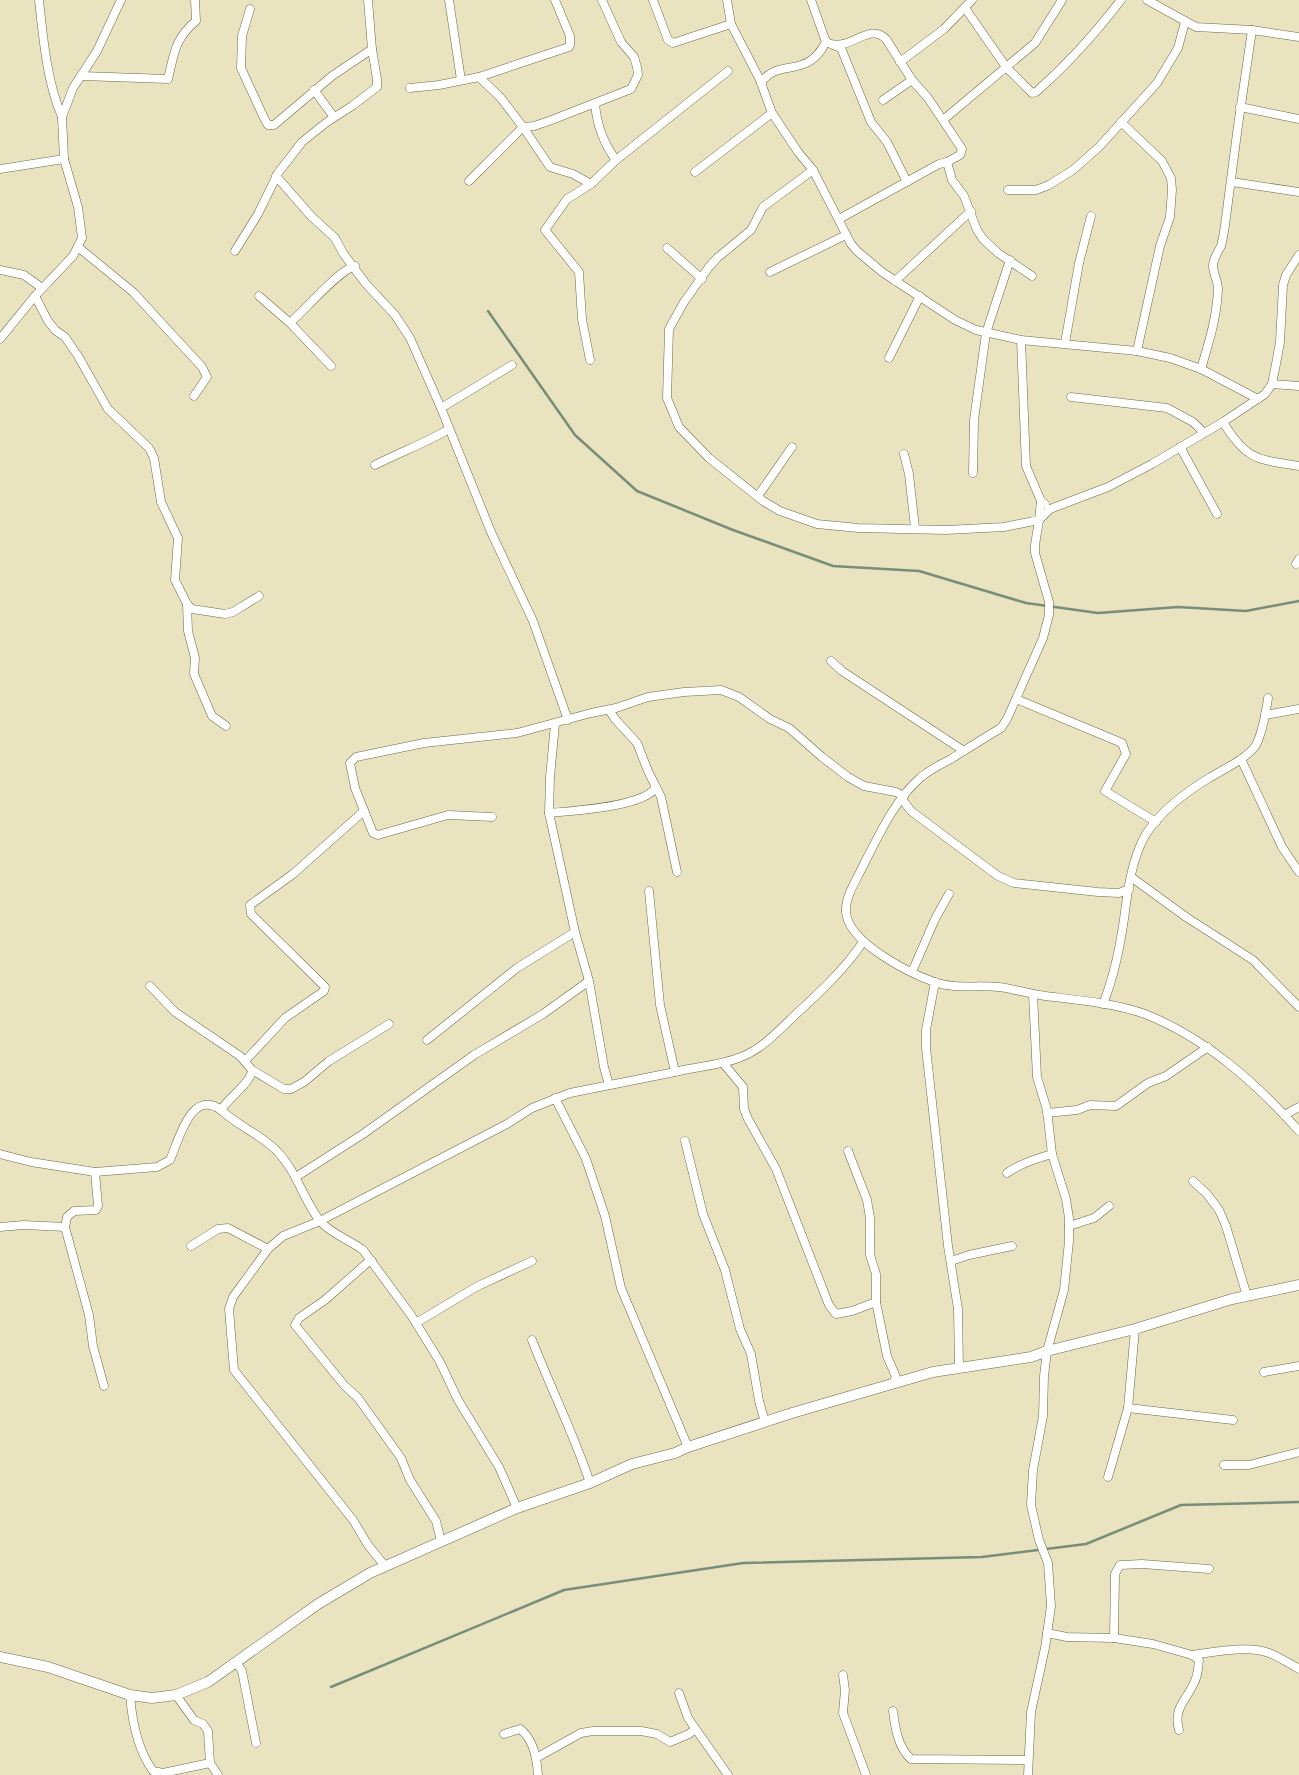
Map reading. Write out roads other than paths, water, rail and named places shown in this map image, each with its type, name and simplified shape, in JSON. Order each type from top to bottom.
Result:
[{"type":"street","points":[[0,339],[42,288],[73,256],[78,247],[82,232],[78,207],[64,159],[62,117],[56,103],[50,73],[40,21],[39,0]]},
{"type":"street","points":[[62,117],[73,88],[97,51],[121,0]]},
{"type":"street","points":[[81,76],[168,79],[175,49],[186,29],[196,22],[195,0]]},
{"type":"street","points":[[235,250],[258,214],[276,176],[302,142],[334,117],[377,87],[368,0]]},
{"type":"street","points":[[449,0],[461,80]]},
{"type":"street","points":[[410,88],[439,85],[479,77],[570,46],[570,36],[555,0]]},
{"type":"street","points":[[469,181],[523,127],[534,126],[549,121],[631,89],[638,75],[634,57],[621,42],[602,0]]},
{"type":"street","points":[[653,0],[668,40],[673,43],[731,24]]},
{"type":"street","points":[[727,0],[731,24],[761,83],[772,113],[798,152],[813,170],[846,234],[857,251],[895,281],[955,320],[986,333],[1021,340],[1137,351],[1170,358],[1201,369],[1258,399]]},
{"type":"street","points":[[811,0],[828,43],[841,48],[871,122],[887,142],[907,182]]},
{"type":"street","points":[[900,62],[944,29],[972,0]]},
{"type":"street","points":[[943,120],[1035,43],[1062,0]]},
{"type":"street","points":[[965,8],[1006,68],[1030,93],[1036,92],[1065,66],[1093,36],[1121,0]]},
{"type":"street","points":[[1147,0],[1158,3],[1185,22],[1196,27],[1252,30],[1299,37]]},
{"type":"street","points":[[250,9],[242,36],[241,68],[268,125],[274,125],[279,122],[314,90],[372,49]]},
{"type":"street","points":[[1008,190],[1036,190],[1049,185],[1073,170],[1099,147],[1156,83],[1175,55],[1182,38],[1185,22]]},
{"type":"street","points":[[1201,369],[1214,327],[1218,289],[1217,278],[1213,266],[1223,236],[1227,198],[1232,182],[1240,107],[1252,30]]},
{"type":"street","points":[[828,43],[844,44],[878,33],[886,39],[912,80],[928,98],[962,149],[960,155],[947,162],[939,164],[839,219]]},
{"type":"street","points":[[761,83],[768,74],[812,60],[828,43]]},
{"type":"street","points":[[590,360],[582,319],[579,272],[545,230],[567,199],[591,184],[616,160],[728,71]]},
{"type":"street","points":[[479,77],[500,97],[523,127],[550,167],[573,174],[591,184]]},
{"type":"street","points":[[883,100],[912,80]]},
{"type":"street","points":[[314,90],[334,117]]},
{"type":"street","points":[[595,104],[597,122],[606,148],[616,160]]},
{"type":"street","points":[[1240,107],[1299,119]]},
{"type":"street","points":[[695,172],[772,113]]},
{"type":"street","points":[[1121,122],[1162,161],[1171,178],[1172,190],[1170,217],[1160,246],[1137,351]]},
{"type":"street","points":[[0,169],[64,159]]},
{"type":"street","points":[[947,162],[952,180],[964,196],[977,230],[983,239],[998,253],[1032,276]]},
{"type":"street","points":[[813,170],[763,207],[751,230],[717,258],[684,302],[669,329],[667,398],[674,418],[685,434],[710,458],[758,496],[780,511],[816,524],[858,528],[915,528],[946,530],[1004,527],[1039,520],[1050,509],[1108,487],[1152,464],[1224,422],[1265,394],[1272,384],[1280,342],[1283,285],[1286,275],[1299,255]]},
{"type":"street","points":[[276,176],[310,216],[335,238],[343,253],[355,266],[376,296],[395,315],[410,338],[441,408],[491,532],[533,621],[568,720]]},
{"type":"street","points":[[1232,182],[1299,192]]},
{"type":"street","points":[[895,281],[971,211]]},
{"type":"street","points":[[1065,343],[1079,263],[1091,216]]},
{"type":"street","points":[[770,272],[846,234]]},
{"type":"street","points":[[78,247],[133,292],[202,367],[206,377],[194,396]]},
{"type":"street","points":[[667,248],[702,278]]},
{"type":"street","points":[[973,473],[974,420],[986,333],[1010,260]]},
{"type":"street","points":[[290,323],[306,309],[341,273],[348,268],[355,266]]},
{"type":"street","points":[[0,270],[24,275],[42,288]]},
{"type":"street","points":[[35,296],[48,321],[55,330],[65,337],[78,356],[108,409],[149,448],[154,458],[161,502],[178,538],[175,580],[187,604],[192,610],[225,614],[233,612],[259,596]]},
{"type":"street","points":[[258,296],[290,323],[331,366]]},
{"type":"street","points":[[889,358],[920,296]]},
{"type":"street","points":[[1021,340],[1026,466],[1041,501],[1050,509]]},
{"type":"street","points":[[441,408],[512,365]]},
{"type":"street","points":[[1272,384],[1299,386]]},
{"type":"street","points":[[1071,397],[1167,408],[1193,422],[1204,433]]},
{"type":"street","points":[[1224,422],[1234,439],[1256,458],[1299,466]]},
{"type":"street","points":[[375,465],[404,450],[432,439],[449,429]]},
{"type":"street","points":[[758,496],[792,447]]},
{"type":"street","points":[[1180,447],[1217,514]]},
{"type":"street","points":[[904,454],[909,474],[915,528]]},
{"type":"street","points":[[1041,501],[1034,545],[1049,602],[1049,615],[1043,638],[1016,699],[1001,728],[926,773],[903,797],[853,885],[846,902],[848,923],[863,942],[870,948],[912,972],[935,982],[971,987],[1000,987],[1033,994],[1103,1004],[1142,1013],[1164,1022],[1208,1047],[1242,1074],[1299,1131]]},
{"type":"street","points":[[187,604],[188,631],[195,658],[194,674],[212,716],[226,726]]},
{"type":"street","points":[[831,661],[848,675],[964,750]]},
{"type":"street","points":[[492,817],[448,815],[378,835],[373,833],[355,788],[350,763],[356,757],[424,743],[517,733],[555,724],[590,713],[609,710],[657,695],[706,691],[729,692],[770,719],[789,728],[822,757],[848,777],[864,786],[896,792],[903,797],[910,812],[998,876],[1014,883],[1119,893],[1129,889]]},
{"type":"street","points":[[1103,1004],[1115,967],[1131,877],[1146,835],[1156,822],[1185,795],[1208,778],[1241,759],[1256,746],[1265,715],[1268,698]]},
{"type":"street","points":[[1016,699],[1122,743],[1126,754],[1105,791],[1156,822]]},
{"type":"street","points":[[1265,715],[1299,709]]},
{"type":"street","points":[[609,710],[615,719],[637,743],[664,805],[677,872]]},
{"type":"street","points":[[555,724],[550,777],[549,812],[575,932],[589,981],[604,1067],[609,1085]]},
{"type":"street","points":[[1241,759],[1282,847],[1299,872]]},
{"type":"street","points":[[549,812],[601,808],[643,796],[653,791],[656,786]]},
{"type":"street","points":[[245,1061],[285,1018],[324,991],[325,987],[251,914],[250,905],[293,874],[364,811]]},
{"type":"street","points":[[1131,877],[1186,917],[1253,960],[1298,1005]]},
{"type":"street","points":[[650,891],[660,1005],[675,1072]]},
{"type":"street","points":[[912,972],[935,919],[949,894]]},
{"type":"street","points":[[427,1040],[517,968],[575,932]]},
{"type":"street","points":[[384,1566],[368,1545],[353,1520],[234,1370],[229,1309],[233,1297],[268,1248],[283,1236],[320,1221],[507,1124],[532,1108],[556,1098],[570,1093],[723,1063],[742,1057],[767,1041],[823,989],[855,954],[863,942]]},
{"type":"street","points":[[296,1177],[363,1134],[474,1055],[543,1014],[589,981]]},
{"type":"street","points":[[935,982],[926,1030],[926,1048],[958,1309],[959,1368]]},
{"type":"street","points":[[150,986],[175,1012],[240,1056],[252,1070],[284,1089],[291,1089],[304,1082],[329,1061],[389,1024]]},
{"type":"street","points":[[1028,1775],[1031,1712],[1051,1606],[1050,1571],[1039,1540],[1031,1505],[1033,1470],[1043,1416],[1044,1376],[1047,1351],[1064,1290],[1069,1241],[1066,1199],[1052,1154],[1047,1113],[1036,1072],[1033,994]]},
{"type":"street","points":[[1047,1113],[1077,1110],[1090,1104],[1116,1106],[1148,1083],[1166,1076],[1208,1047]]},
{"type":"street","points":[[723,1063],[742,1087],[744,1109],[748,1120],[776,1169],[829,1305],[836,1314],[852,1311],[876,1302]]},
{"type":"street","points":[[221,1110],[226,1100],[249,1080],[252,1070]]},
{"type":"street","points":[[556,1098],[586,1159],[605,1216],[621,1288],[688,1447]]},
{"type":"street","points":[[0,1154],[31,1162],[95,1172],[156,1167],[170,1160],[191,1112],[202,1104],[213,1104],[237,1124],[258,1136],[277,1151],[296,1177],[320,1221],[327,1228],[358,1246],[372,1261],[416,1323],[440,1362],[458,1400],[499,1467],[517,1508]]},
{"type":"street","points":[[1284,1115],[1299,1107]]},
{"type":"street","points":[[685,1141],[703,1214],[724,1270],[740,1329],[751,1354],[758,1395],[765,1422]]},
{"type":"street","points":[[848,1151],[867,1200],[870,1218],[870,1255],[876,1274],[876,1302],[887,1356],[896,1377],[893,1383]]},
{"type":"street","points":[[1007,1174],[1016,1167],[1028,1164],[1052,1154]]},
{"type":"street","points":[[95,1172],[98,1206],[96,1210],[74,1212],[67,1217],[65,1228],[89,1315],[93,1346],[104,1386]]},
{"type":"street","points":[[1194,1181],[1207,1194],[1219,1210],[1226,1226],[1247,1296]]},
{"type":"street","points":[[1069,1226],[1094,1218],[1109,1206]]},
{"type":"street","points":[[0,1227],[24,1225],[65,1228]]},
{"type":"street","points":[[191,1246],[218,1229],[228,1228],[268,1248]]},
{"type":"street","points":[[951,1261],[969,1255],[1012,1246]]},
{"type":"street","points":[[372,1261],[367,1263],[325,1300],[299,1318],[295,1325],[344,1385],[358,1398],[394,1447],[410,1480],[436,1521],[441,1541]]},
{"type":"street","points":[[416,1323],[476,1287],[532,1261]]},
{"type":"street","points":[[0,1657],[48,1667],[130,1694],[152,1698],[176,1695],[208,1682],[318,1604],[384,1566],[517,1508],[590,1483],[632,1464],[675,1453],[688,1447],[765,1422],[893,1383],[959,1368],[1031,1357],[1047,1351],[1135,1329],[1247,1296],[1299,1285]]},
{"type":"street","points":[[1108,1476],[1128,1408],[1135,1329]]},
{"type":"street","points":[[532,1340],[551,1391],[572,1431],[590,1483]]},
{"type":"street","points":[[1264,1372],[1299,1366]]},
{"type":"street","points":[[1128,1408],[1233,1420]]},
{"type":"street","points":[[1224,1466],[1249,1466],[1299,1452]]},
{"type":"street","points":[[1114,1638],[1115,1574],[1120,1565],[1142,1564],[1209,1569]]},
{"type":"street","points":[[1047,1633],[1067,1637],[1114,1638],[1153,1644],[1192,1655],[1199,1660],[1198,1671],[1194,1683],[1177,1712],[1176,1719],[1178,1730]]},
{"type":"street","points":[[1192,1655],[1230,1650],[1259,1650],[1269,1652],[1299,1668]]},
{"type":"street","points":[[236,1662],[242,1671],[256,1743]]},
{"type":"street","points":[[844,1675],[845,1690],[843,1712],[866,1775]]},
{"type":"street","points":[[679,1693],[688,1718],[694,1729],[728,1775]]},
{"type":"street","points":[[130,1694],[132,1713],[140,1745],[148,1763],[154,1771],[163,1773],[210,1763]]},
{"type":"street","points":[[176,1695],[194,1720],[204,1724],[208,1731],[210,1763],[218,1775]]},
{"type":"street","points":[[893,1711],[898,1737],[905,1754],[910,1759],[1028,1760]]},
{"type":"street","points":[[504,1734],[520,1729],[526,1734],[536,1758],[538,1775]]},
{"type":"street","points":[[536,1758],[581,1733],[593,1731],[641,1730],[657,1734],[670,1742],[689,1734],[694,1729]]},
{"type":"waterway","points":[[488,311],[575,435],[637,491],[733,530],[833,566],[919,571],[1026,603],[1098,613],[1178,607],[1246,611],[1299,601]]},
{"type":"waterway","points":[[331,1687],[564,1590],[743,1563],[982,1557],[1086,1544],[1181,1505],[1299,1502]]}]
